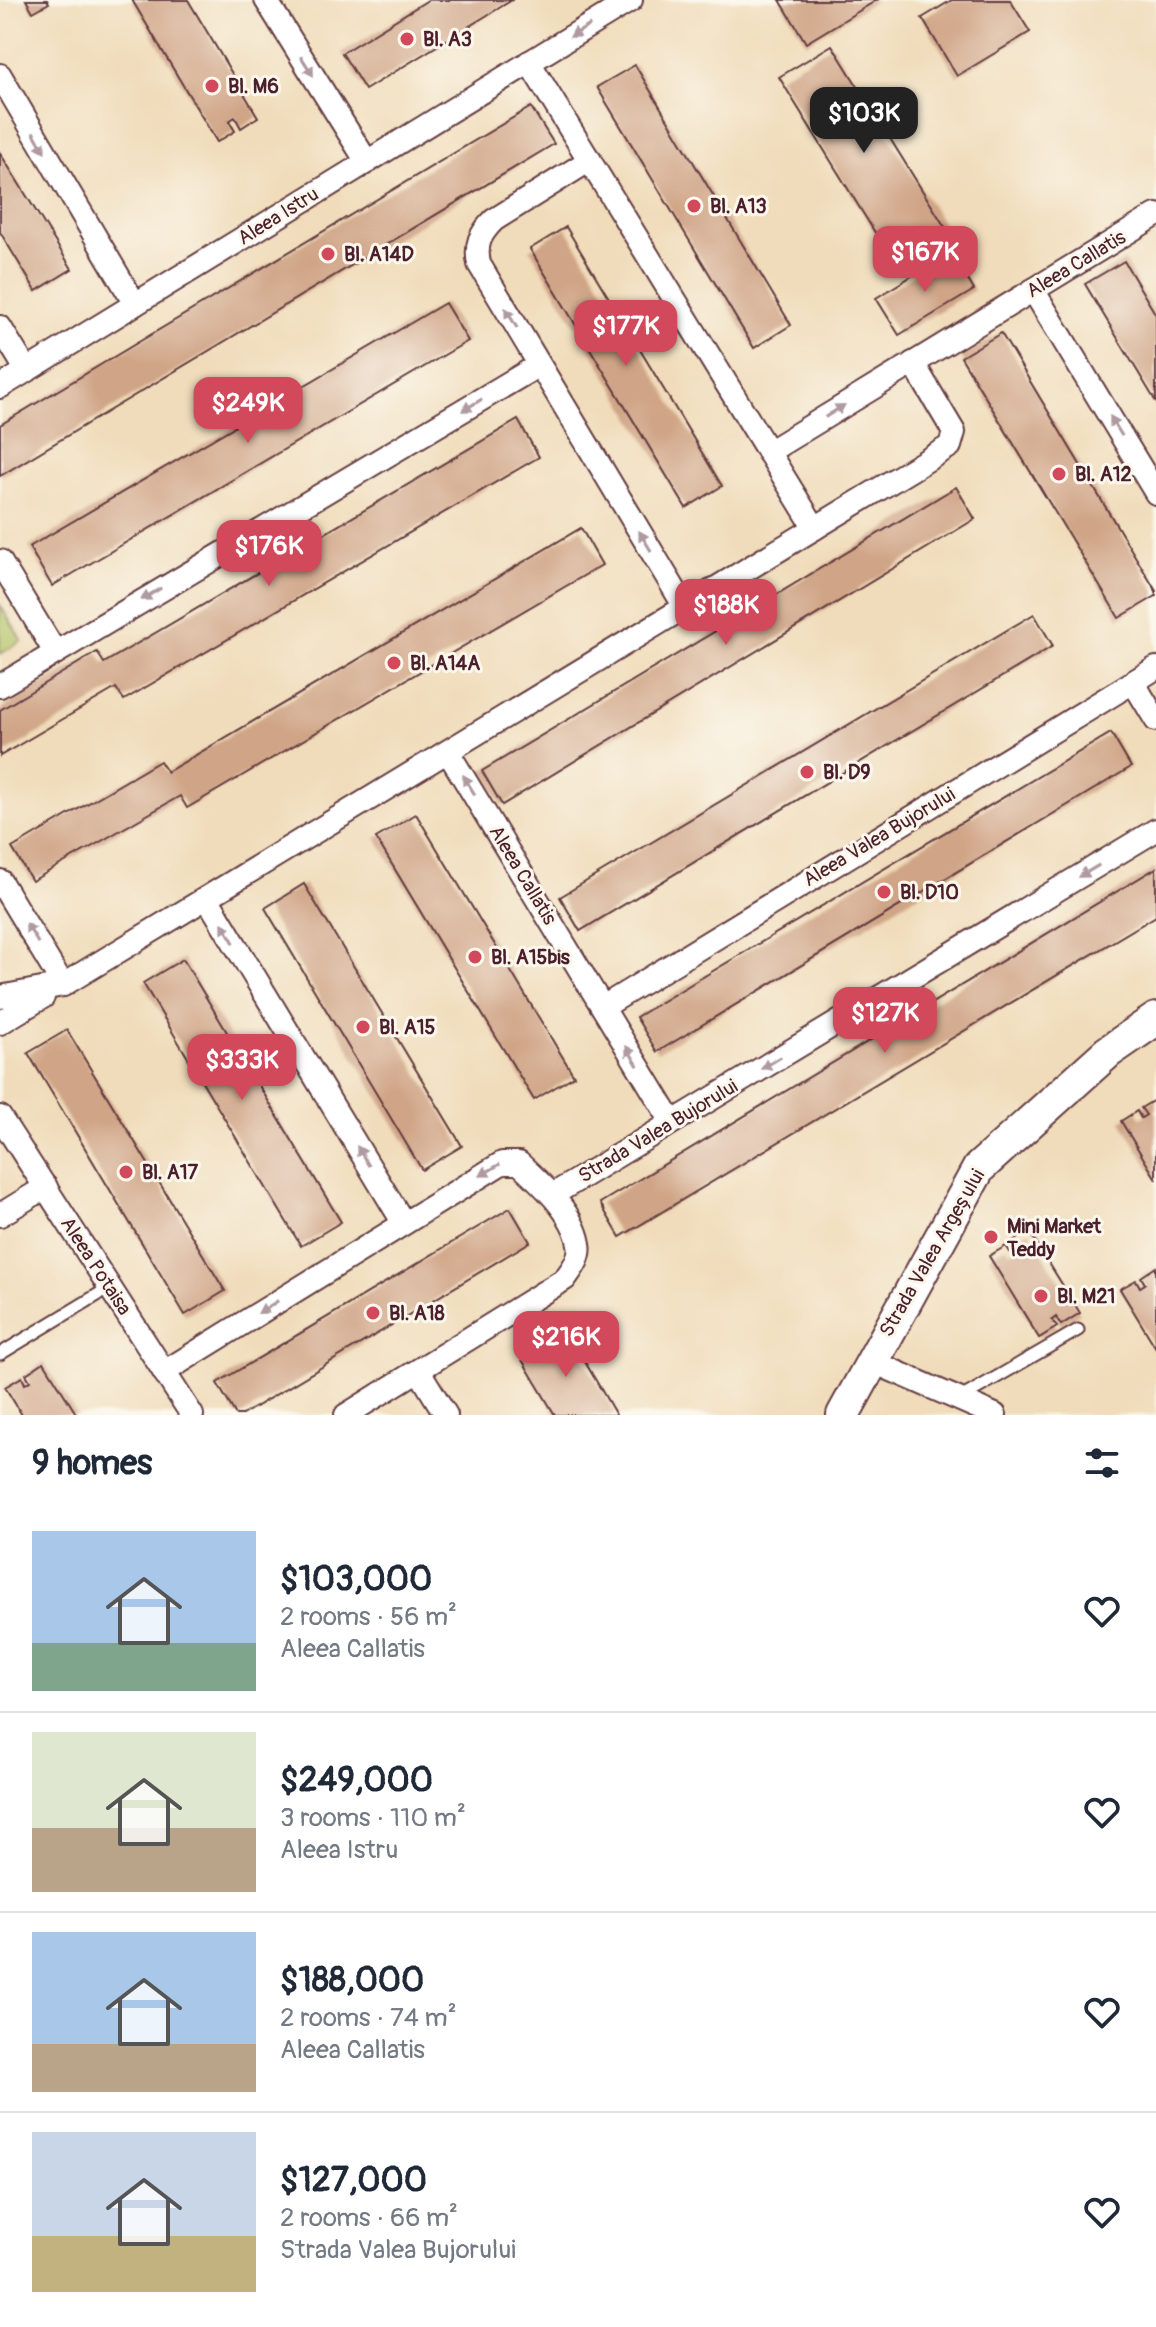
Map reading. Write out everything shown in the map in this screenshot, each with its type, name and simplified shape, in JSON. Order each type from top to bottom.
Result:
[{"type":"main road","name":"Strada Valea Argeșului","points":[[843,1415],[979,1168],[1108,1052],[1156,1019]]},
{"type":"street","points":[[266,0],[367,162]]},
{"type":"street","name":"Aleea Istru","points":[[0,387],[631,0]]},
{"type":"street","points":[[529,62],[815,528]]},
{"type":"street","points":[[0,75],[135,304]]},
{"type":"street","points":[[590,160],[494,220],[483,231],[476,248],[479,264],[685,607]]},
{"type":"street","name":"Aleea Callatis","points":[[768,452],[1156,215]]},
{"type":"street","points":[[1033,290],[1156,493]]},
{"type":"street","points":[[0,327],[27,371]]},
{"type":"street","points":[[0,1023],[950,446],[954,432],[913,363]]},
{"type":"street","points":[[0,686],[539,365]]},
{"type":"street","points":[[0,561],[55,652]]},
{"type":"street","name":"Aleea Valea Bujorului","points":[[603,1007],[1156,668]]},
{"type":"street","points":[[1133,682],[1156,720]]},
{"type":"street","name":"Aleea Callatis","points":[[448,752],[672,1122]]},
{"type":"street","name":"Strada Valea Bujorului","points":[[554,1194],[1156,830]]},
{"type":"street","points":[[0,881],[63,985]]},
{"type":"street","points":[[207,898],[403,1222]]},
{"type":"street","points":[[0,997],[63,985]]},
{"type":"street","name":"Aleea Potaisa","points":[[0,1117],[192,1415]]},
{"type":"street","points":[[164,1372],[502,1163],[519,1163],[554,1194],[580,1245],[577,1262],[565,1279],[346,1415]]},
{"type":"street","points":[[0,1215],[46,1187]]},
{"type":"street","points":[[871,1361],[995,1415]]},
{"type":"street","points":[[419,1371],[446,1415]]},
{"type":"lane","points":[[0,1354],[109,1288]]},
{"type":"lane","points":[[959,1400],[1078,1330]]},
{"type":"green space","points":[[0,605],[22,641],[0,654]]},
{"type":"building","points":[[26,0],[47,0],[49,3],[33,12]]},
{"type":"building","name":"Bl. M6","points":[[132,0],[188,0],[258,117],[241,128],[235,117],[229,121],[235,131],[217,142]]},
{"type":"building","name":"Bl. A3","points":[[428,0],[512,0],[365,90],[342,53]]},
{"type":"building","points":[[780,0],[877,0],[806,43]]},
{"type":"building","points":[[952,0],[1010,0],[1030,32],[957,76],[922,18]]},
{"type":"building","points":[[832,45],[948,232],[895,265],[779,77]]},
{"type":"building","name":"Bl. A13","points":[[635,65],[791,325],[754,348],[597,87]]},
{"type":"building","name":"Bl. A14D","points":[[531,107],[554,144],[0,476],[0,425]]},
{"type":"building","points":[[0,153],[72,269],[36,291],[0,232]]},
{"type":"building","points":[[566,227],[722,486],[686,508],[530,249]]},
{"type":"building","points":[[951,252],[974,290],[899,335],[876,298]]},
{"type":"building","points":[[1124,261],[1156,315],[1156,402],[1085,284]]},
{"type":"building","points":[[445,303],[468,341],[52,586],[29,547]]},
{"type":"building","name":"Bl. A12","points":[[1001,333],[1156,591],[1156,596],[1119,618],[961,357]]},
{"type":"building","points":[[518,420],[539,457],[124,700],[116,688],[0,756],[0,710],[97,652],[104,663]]},
{"type":"building","points":[[956,487],[975,519],[502,805],[482,771]]},
{"type":"building","name":"Bl. A14A","points":[[581,528],[602,565],[187,808],[180,796],[32,881],[12,848],[160,761],[167,772]]},
{"type":"building","name":"Bl. D9","points":[[1034,614],[1053,646],[580,931],[560,897]]},
{"type":"building","name":"Bl. D10","points":[[1111,733],[1131,767],[657,1052],[636,1017]]},
{"type":"building","name":"Bl. A15bis","points":[[416,814],[574,1076],[534,1100],[376,838]]},
{"type":"building","points":[[1156,868],[1156,916],[620,1237],[600,1203]]},
{"type":"building","name":"Bl. A15","points":[[304,884],[462,1146],[422,1170],[265,908]]},
{"type":"building","points":[[183,959],[341,1222],[301,1246],[143,983]]},
{"type":"building","name":"Bl. A17","points":[[67,1030],[225,1291],[185,1315],[28,1053]]},
{"type":"building","points":[[1156,1099],[1156,1179],[1121,1121],[1137,1111],[1141,1118],[1146,1115],[1141,1108]]},
{"type":"building","name":"Bl. A18","points":[[510,1208],[530,1242],[242,1415],[236,1415],[217,1383]]},
{"type":"building","name":"Bl. M21","points":[[1029,1231],[1080,1313],[1061,1325],[1056,1317],[1052,1320],[1057,1327],[1039,1338],[989,1256],[1006,1246],[1010,1252],[1014,1250],[1010,1243]]},
{"type":"building","points":[[1156,1267],[1156,1348],[1120,1289],[1136,1280],[1140,1287],[1145,1284],[1141,1277]]},
{"type":"building","points":[[567,1331],[616,1415],[555,1415],[521,1358]]},
{"type":"building","points":[[44,1362],[77,1415],[22,1415],[5,1387],[22,1377],[25,1384],[30,1381],[26,1374]]},
{"type":"place","name":"Bl. A3","points":[[407,39]]},
{"type":"place","name":"Bl. M6","points":[[212,86]]},
{"type":"place","name":"Bl. A13","points":[[694,206]]},
{"type":"place","name":"Bl. A14D","points":[[328,254]]},
{"type":"place","name":"Bl. A12","points":[[1059,474]]},
{"type":"place","name":"Bl. A14A","points":[[394,663]]},
{"type":"place","name":"Bl. D9","points":[[807,772]]},
{"type":"place","name":"Bl. D10","points":[[884,892]]},
{"type":"place","name":"Bl. A15bis","points":[[475,957]]},
{"type":"place","name":"Bl. A15","points":[[363,1027]]},
{"type":"place","name":"Bl. A17","points":[[126,1172]]},
{"type":"place","name":"Mini Market Teddy","points":[[991,1237]]},
{"type":"place","name":"Bl. M21","points":[[1041,1296]]},
{"type":"place","name":"Bl. A18","points":[[373,1313]]}]
